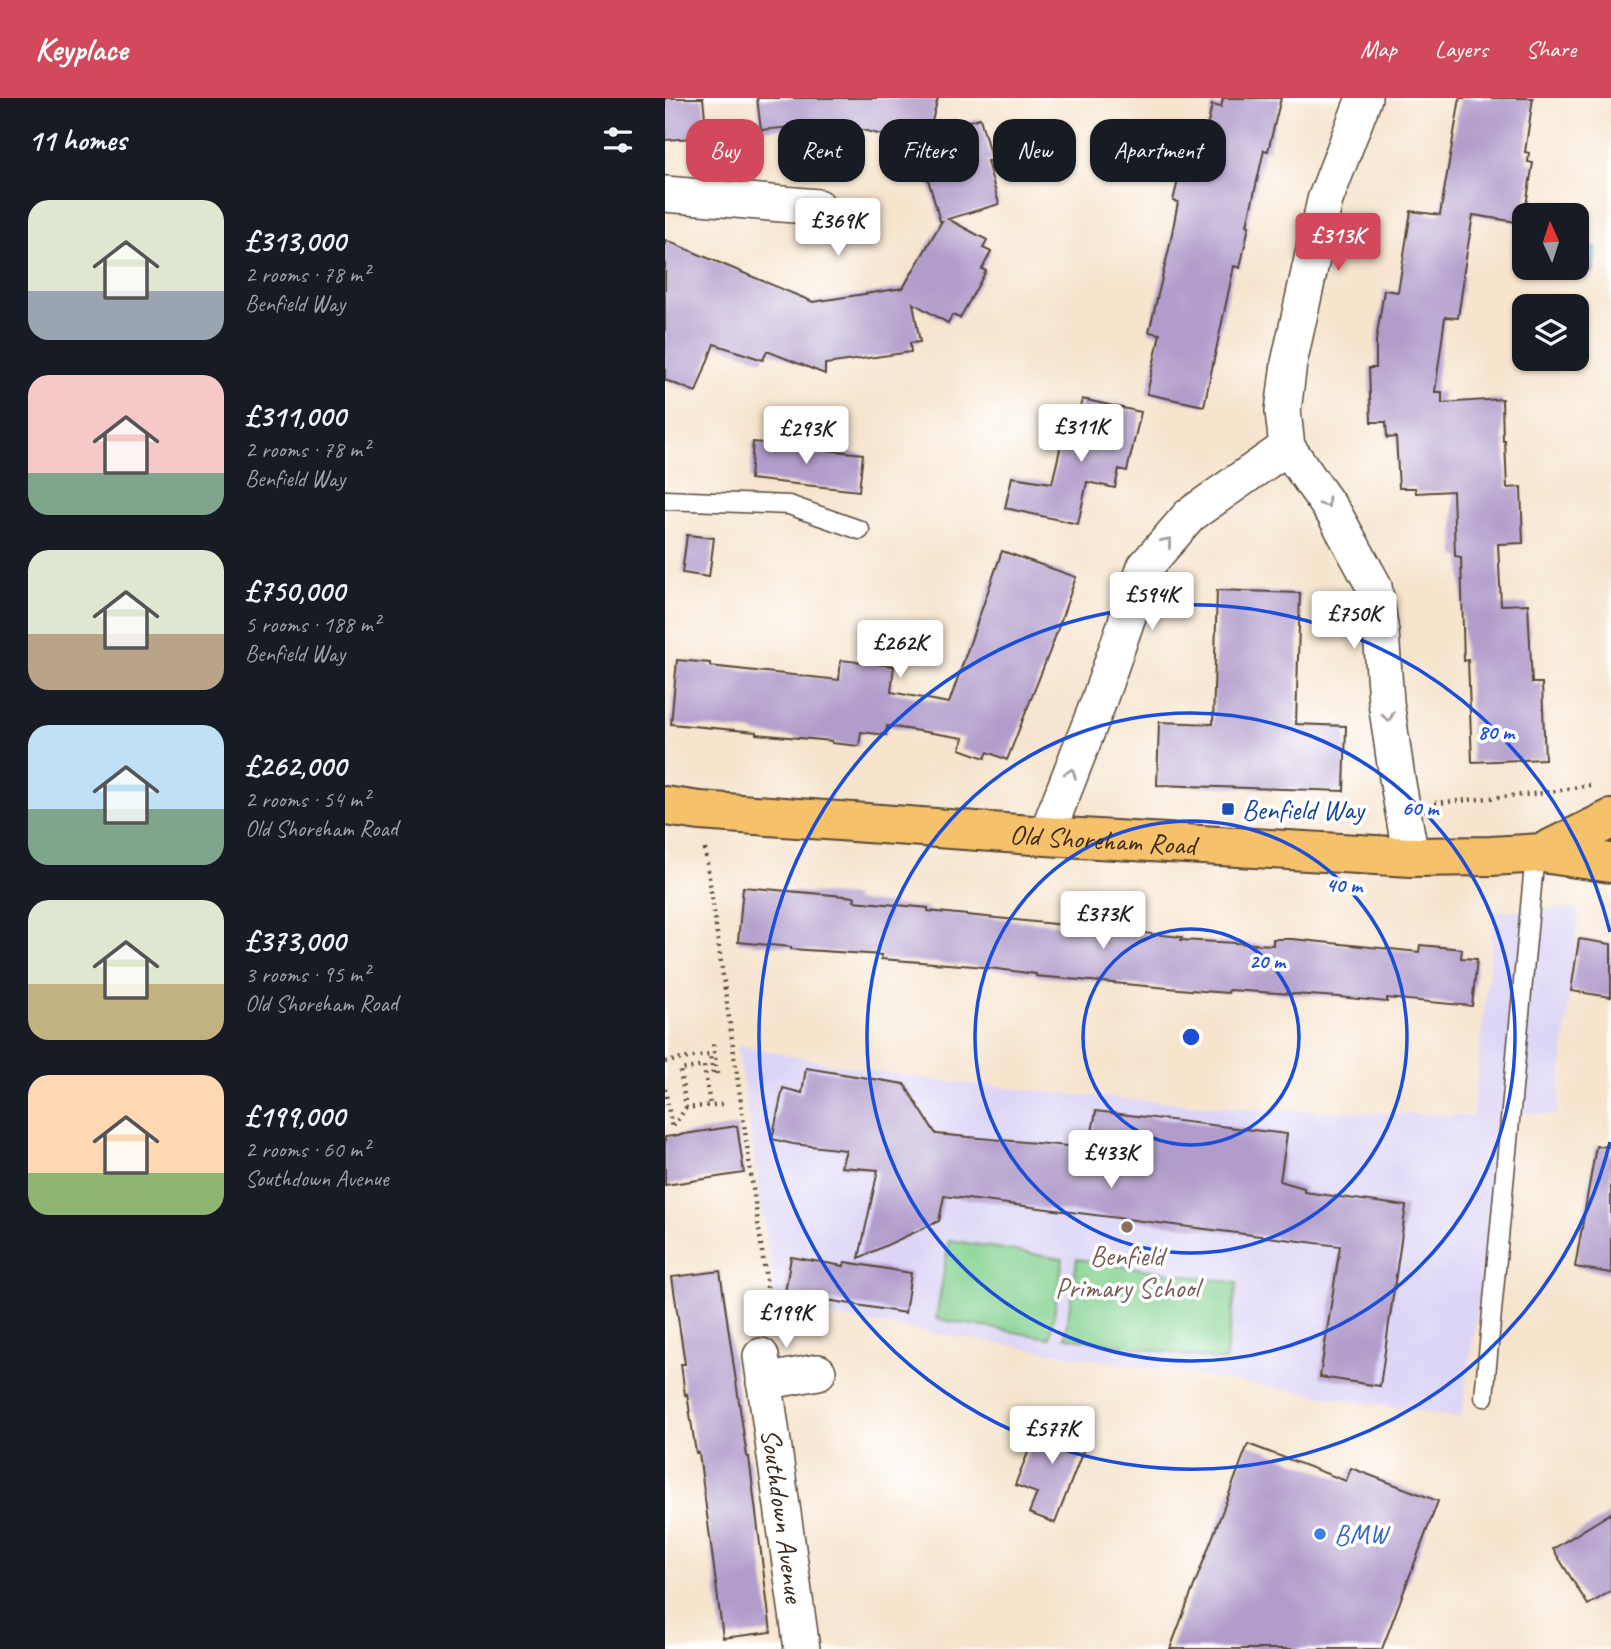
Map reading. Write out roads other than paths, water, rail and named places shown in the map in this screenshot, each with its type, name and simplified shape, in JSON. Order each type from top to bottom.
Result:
[{"type":"main road","name":"Old Shoreham Road","points":[[683,809],[1046,836],[1411,857],[1538,853],[1611,863]]},
{"type":"main road","name":"Old Shoreham Road","points":[[1538,853],[1611,819]]},
{"type":"street","points":[[1364,98],[1325,200],[1289,363],[1283,411],[1287,447],[1335,515],[1374,586],[1381,632],[1386,702],[1411,857]]},
{"type":"street","points":[[665,194],[818,207]]},
{"type":"street","points":[[1046,836],[1097,706],[1145,567],[1190,515],[1287,447]]},
{"type":"street","name":"Southdown Avenue","points":[[802,1649],[763,1369],[818,1373]]},
{"type":"lane","points":[[665,500],[789,505],[860,530]]},
{"type":"lane","points":[[1484,1397],[1538,853]]},
{"type":"water","points":[[1589,247],[1597,248],[1593,272],[1589,271]]},
{"type":"place","name":"Benfield Way","points":[[1228,809]]},
{"type":"place","name":"Benfield Primary School","points":[[1127,1227]]},
{"type":"place","name":"BMW","points":[[1320,1534]]}]
